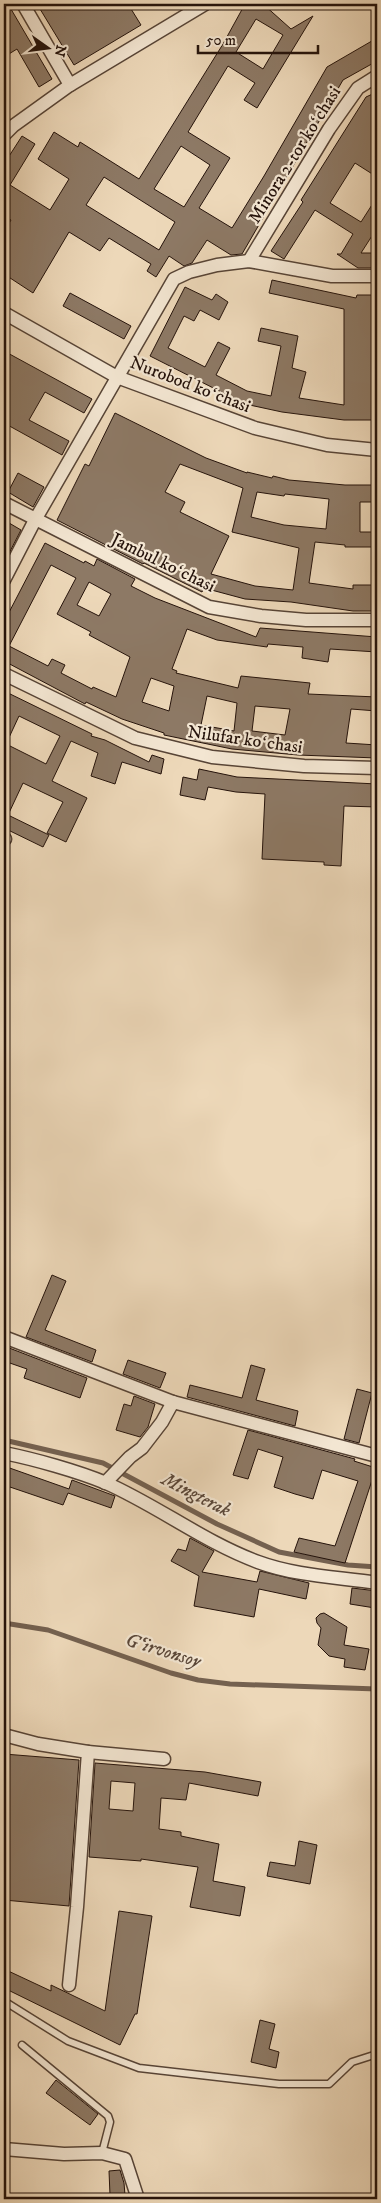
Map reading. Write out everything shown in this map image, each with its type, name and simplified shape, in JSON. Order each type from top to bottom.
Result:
[{"type":"street","points":[[23,4],[70,85]]},
{"type":"street","points":[[4,135],[13,126],[70,85],[205,4]]},
{"type":"street","name":"Minora 2-tor koʻchasi","points":[[249,261],[329,129],[358,88],[377,76]]},
{"type":"street","points":[[4,580],[35,520],[174,280],[189,272],[217,265],[249,261],[332,276],[377,276]]},
{"type":"street","name":"Nurobod koʻchasi","points":[[4,313],[117,377],[255,428],[327,445],[377,450]]},
{"type":"street","name":"Jambul koʻchasi","points":[[4,504],[209,606],[261,616],[306,620],[377,620]]},
{"type":"street","name":"Nilufar koʻchasi","points":[[4,674],[135,738],[212,757],[304,766],[377,768]]},
{"type":"street","points":[[4,1337],[173,1402],[377,1456]]},
{"type":"street","points":[[108,1479],[142,1448],[162,1422],[173,1402]]},
{"type":"street","points":[[4,1453],[108,1479],[213,1542],[258,1562],[314,1576],[377,1583]]},
{"type":"street","points":[[4,1735],[38,1744],[88,1752],[164,1759]]},
{"type":"street","points":[[69,1985],[77,1907],[88,1752]]},
{"type":"street","points":[[4,2149],[64,2154],[102,2153],[125,2159],[138,2199]]},
{"type":"lane","points":[[4,2001],[68,2041],[139,2068],[279,2084],[329,2084],[352,2062],[377,2054]]},
{"type":"lane","points":[[22,2045],[108,2116],[110,2122],[102,2153]]},
{"type":"building","points":[[4,4],[8,4],[52,79],[39,87],[17,49],[4,57]]},
{"type":"building","points":[[37,4],[128,4],[141,25],[74,65]]},
{"type":"building","points":[[245,4],[263,4],[291,29],[313,16],[257,108],[244,100],[255,83],[228,66],[188,132],[230,158],[199,208],[232,228],[327,67],[377,38],[377,61],[343,80],[242,254],[231,255],[207,240],[192,263],[184,266],[169,256],[156,277],[147,271],[151,264],[109,238],[100,251],[69,232],[33,293],[4,274],[4,232],[11,220],[4,216],[4,164],[22,136],[35,144],[10,185],[50,210],[69,179],[38,159],[54,132],[78,147],[80,142],[139,179],[223,44]],"holes":[[[256,19],[283,35],[263,69],[236,52]],[[181,146],[210,165],[184,207],[154,189]],[[104,177],[175,222],[159,250],[86,205]]]},
{"type":"building","points":[[377,92],[377,177],[355,163],[330,203],[361,222],[377,197],[377,228],[361,253],[377,253],[377,268],[358,268],[337,254],[341,254],[353,234],[315,210],[284,259],[271,251],[303,202],[301,200],[366,97]]},
{"type":"building","points":[[272,280],[356,298],[357,295],[377,295],[377,420],[344,420],[282,412],[245,404],[150,356],[185,287],[212,300],[216,294],[228,302],[219,320],[200,310],[194,321],[184,316],[168,348],[205,367],[218,342],[230,348],[216,375],[247,391],[271,396],[281,346],[258,341],[261,328],[298,336],[292,368],[306,372],[299,398],[344,405],[344,309],[269,293]]},
{"type":"building","points":[[70,293],[131,326],[124,339],[63,306]]},
{"type":"building","points":[[4,351],[92,399],[84,413],[45,392],[29,420],[69,441],[62,455],[4,423]]},
{"type":"building","points":[[115,413],[206,458],[247,473],[289,480],[345,485],[377,485],[377,502],[360,502],[360,532],[377,532],[377,547],[345,547],[345,545],[315,542],[309,583],[353,589],[353,585],[377,585],[377,611],[353,611],[291,602],[245,599],[204,588],[202,592],[143,564],[57,520],[85,464],[89,466]],"holes":[[[180,464],[243,488],[232,532],[299,548],[293,590],[255,586],[211,574],[229,536],[180,512],[185,502],[165,492]],[[257,492],[329,499],[326,529],[284,525],[251,517]]]},
{"type":"building","points":[[18,473],[44,487],[33,507],[8,492]]},
{"type":"building","points":[[4,520],[21,530],[4,563]]},
{"type":"building","points":[[45,543],[84,563],[85,561],[94,566],[97,559],[135,579],[131,586],[155,598],[256,637],[260,628],[377,637],[377,652],[330,649],[328,662],[302,658],[303,647],[268,644],[267,647],[217,640],[187,629],[172,669],[177,671],[176,673],[238,688],[241,676],[310,683],[308,694],[377,697],[377,711],[351,709],[346,743],[377,745],[377,758],[298,755],[232,749],[164,735],[164,733],[122,719],[86,702],[85,704],[4,661],[4,622]],"holes":[[[51,565],[76,578],[57,614],[91,632],[89,635],[130,657],[116,697],[93,687],[92,689],[61,673],[65,665],[52,659],[48,666],[9,646]],[[89,582],[111,594],[99,616],[77,605]],[[151,678],[174,686],[169,711],[142,702]],[[207,696],[237,703],[234,731],[201,725]],[[255,706],[290,709],[285,735],[252,731]]]},
{"type":"building","points":[[4,691],[92,734],[91,736],[105,740],[149,762],[152,755],[164,759],[161,774],[122,762],[115,784],[91,776],[98,753],[71,741],[52,781],[87,798],[66,842],[47,833],[63,802],[23,783],[8,815],[49,835],[43,847],[4,828]],"holes":[[[19,716],[60,736],[46,764],[6,744]]]},
{"type":"building","points":[[199,769],[237,777],[377,784],[377,807],[344,806],[341,866],[324,865],[324,862],[262,859],[265,794],[236,792],[208,787],[205,800],[180,795],[183,777],[197,780]]},
{"type":"building","points":[[52,1275],[66,1281],[45,1330],[96,1350],[92,1362],[26,1337]]},
{"type":"building","points":[[4,1346],[87,1378],[80,1398],[24,1378],[27,1369],[4,1361]]},
{"type":"building","points":[[128,1360],[166,1373],[160,1388],[123,1374]]},
{"type":"building","points":[[251,1365],[265,1369],[256,1400],[298,1411],[295,1426],[187,1397],[190,1385],[242,1398]]},
{"type":"building","points":[[357,1389],[372,1393],[359,1443],[344,1439]]},
{"type":"building","points":[[134,1396],[155,1404],[148,1427],[140,1437],[116,1430],[124,1404],[131,1406]]},
{"type":"building","points":[[248,1430],[355,1459],[354,1461],[376,1468],[345,1563],[294,1552],[299,1538],[335,1546],[358,1481],[322,1470],[313,1499],[295,1494],[274,1487],[283,1457],[258,1449],[248,1479],[233,1475]]},
{"type":"building","points":[[4,1466],[69,1489],[72,1480],[115,1496],[111,1508],[68,1493],[63,1505],[4,1485]]},
{"type":"building","points":[[190,1538],[214,1551],[202,1572],[257,1582],[260,1571],[309,1583],[306,1599],[259,1589],[254,1617],[194,1606],[199,1576],[171,1561],[178,1549],[186,1551]]},
{"type":"building","points":[[352,1588],[377,1591],[375,1608],[350,1604]]},
{"type":"building","points":[[324,1613],[347,1627],[344,1645],[369,1649],[365,1670],[344,1667],[345,1659],[329,1656],[318,1645],[321,1628],[316,1618]]},
{"type":"building","points":[[4,1754],[79,1760],[69,1906],[4,1900]]},
{"type":"building","points":[[95,1763],[205,1772],[261,1782],[258,1796],[189,1783],[186,1800],[161,1798],[159,1829],[181,1832],[181,1836],[219,1844],[213,1881],[245,1887],[240,1916],[190,1907],[198,1867],[141,1859],[141,1861],[89,1857]],"holes":[[[111,1781],[135,1783],[133,1811],[109,1809]]]},
{"type":"building","points":[[299,1841],[317,1845],[310,1884],[267,1876],[270,1862],[295,1866]]},
{"type":"building","points":[[119,1911],[152,1916],[137,2014],[135,2014],[120,2045],[4,1988],[4,1969],[51,1991],[51,1985],[105,2011]]},
{"type":"building","points":[[260,2020],[275,2024],[269,2049],[279,2052],[276,2068],[251,2062]]},
{"type":"building","points":[[56,2080],[98,2114],[90,2125],[46,2093]]},
{"type":"building","points":[[120,2170],[125,2195],[110,2195],[109,2171]]},
{"type":"waterway","name":"Mingterak","points":[[4,1440],[103,1463],[217,1524],[279,1552],[348,1565],[377,1567]]},
{"type":"waterway","name":"G‘irvonsoy","points":[[4,1623],[48,1630],[171,1673],[198,1680],[230,1684],[377,1689]]}]
